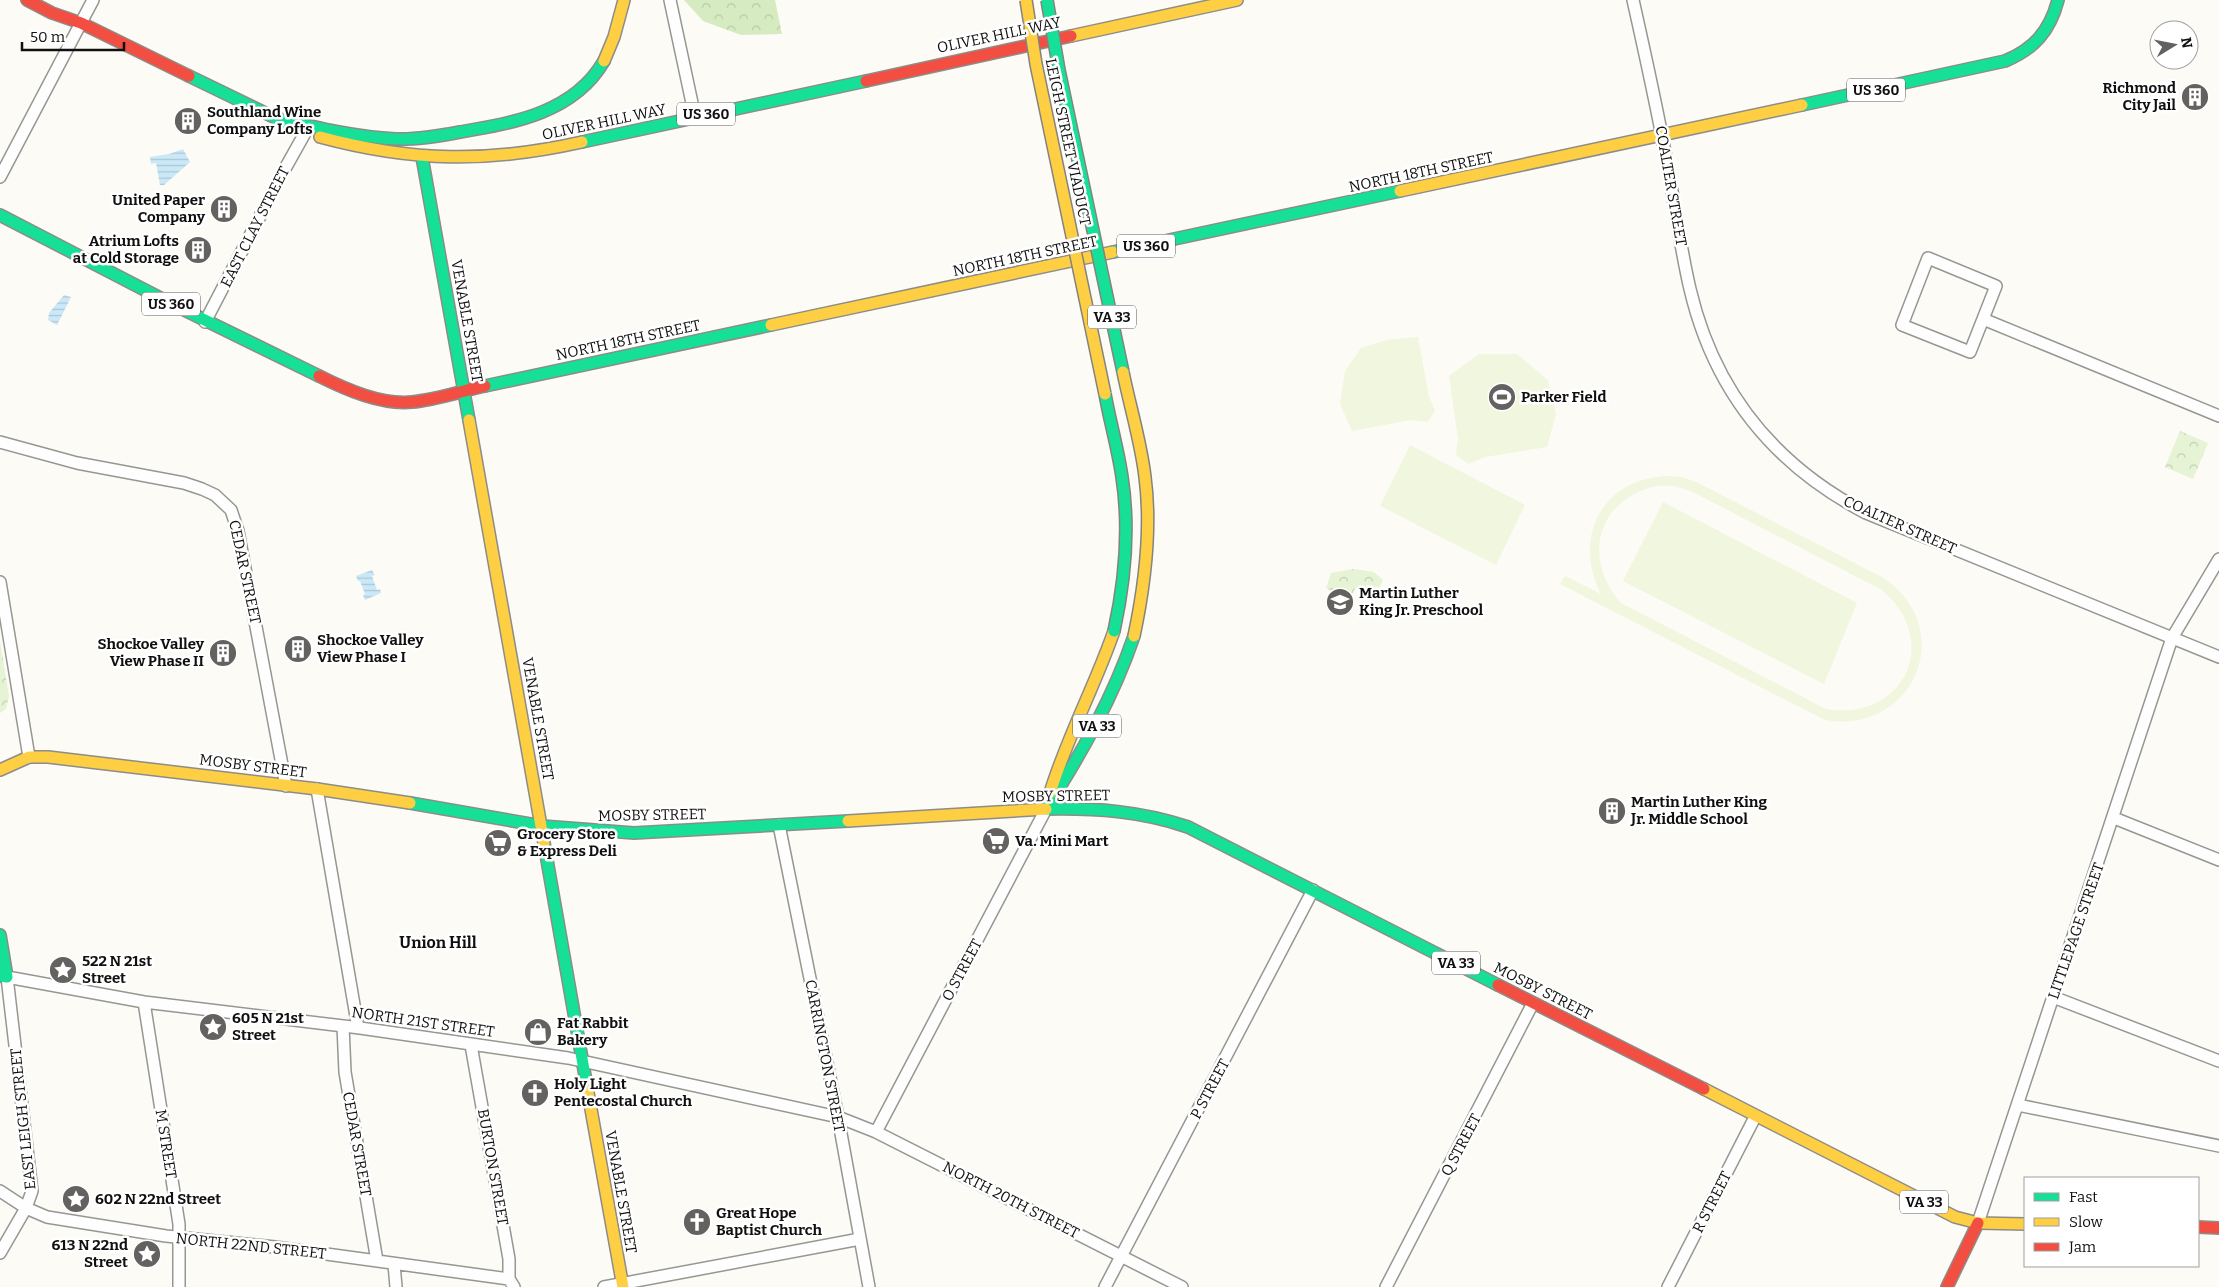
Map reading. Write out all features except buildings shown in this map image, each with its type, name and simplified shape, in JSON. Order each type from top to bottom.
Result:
[{"type":"main road","name":"OLIVER HILL WAY","points":[[27,0],[52,13],[81,23],[280,119],[305,133],[364,149],[422,157],[493,158],[589,142],[695,117],[1238,0]]},
{"type":"main road","points":[[280,119],[344,133],[397,139],[443,135],[499,126],[532,118],[562,104],[598,71],[608,54],[624,0]]},
{"type":"main road","name":"LEIGH STREET VIADUCT","points":[[1026,0],[1036,64],[1122,477],[1127,526],[1126,567],[1114,631],[1100,671],[1058,764],[1046,809]]},
{"type":"main road","name":"LEIGH STREET VIADUCT","points":[[1046,809],[1076,763],[1119,679],[1134,636],[1142,597],[1147,552],[1145,477],[1059,70],[1047,0]]},
{"type":"main road","name":"NORTH 18TH STREET","points":[[0,215],[205,322],[365,397],[395,403],[412,402],[2010,60],[2028,50],[2043,36],[2051,24],[2058,0]]},
{"type":"main road","name":"VENABLE STREET","points":[[422,157],[623,1286]]},
{"type":"main road","name":"MOSBY STREET","points":[[0,770],[29,757],[48,756],[317,789],[433,806],[542,826],[634,833],[1046,809],[1107,809],[1139,812],[1170,820],[1213,838],[1755,1117],[1955,1217],[1978,1223],[2024,1224]]},
{"type":"main road","points":[[0,935],[4,976]]},
{"type":"main road","points":[[1947,1287],[1978,1223]]},
{"type":"main road","points":[[2199,1227],[2219,1228]]},
{"type":"street","points":[[0,177],[93,0]]},
{"type":"street","points":[[670,0],[695,117]]},
{"type":"street","name":"COALTER STREET","points":[[1634,0],[1662,136],[1690,289],[1704,336],[1723,377],[1750,419],[1777,451],[1811,479],[1842,500],[1866,513],[2219,657]]},
{"type":"street","name":"EAST CLAY STREET","points":[[205,322],[305,133]]},
{"type":"street","points":[[1928,258],[1996,286],[1983,319],[1970,352],[1902,325],[1928,258]]},
{"type":"street","points":[[1983,319],[2219,416]]},
{"type":"street","name":"CEDAR STREET","points":[[0,442],[77,463],[184,483],[215,495],[231,510],[236,520],[242,548],[286,786]]},
{"type":"street","points":[[2172,638],[2219,559]]},
{"type":"street","points":[[0,582],[29,757]]},
{"type":"street","name":"LITTLEPAGE STREET","points":[[1978,1223],[2114,818],[2172,638]]},
{"type":"street","points":[[317,789],[358,1028]]},
{"type":"street","name":"O STREET","points":[[876,1132],[1046,809]]},
{"type":"street","points":[[2114,818],[2219,860]]},
{"type":"street","name":"CARRINGTON STREET","points":[[779,825],[838,1117],[869,1287]]},
{"type":"street","name":"P STREET","points":[[1105,1287],[1313,890]]},
{"type":"street","name":"NORTH 21ST STREET","points":[[4,976],[144,1002],[358,1028],[582,1061],[838,1117]]},
{"type":"street","name":"EAST LEIGH STREET","points":[[0,1253],[26,1208],[31,1196],[32,1184],[4,976]]},
{"type":"street","points":[[2053,997],[2219,1061]]},
{"type":"street","name":"M STREET","points":[[144,1002],[179,1224],[179,1287]]},
{"type":"street","name":"Q STREET","points":[[1386,1287],[1533,1003]]},
{"type":"street","name":"CEDAR STREET","points":[[343,1026],[345,1072],[377,1261]]},
{"type":"street","name":"BURTON STREET","points":[[471,1044],[512,1283]]},
{"type":"street","points":[[2018,1105],[2219,1146]]},
{"type":"street","name":"NORTH 20TH STREET","points":[[838,1117],[876,1132],[1182,1287]]},
{"type":"street","name":"R STREET","points":[[1668,1287],[1755,1117]]},
{"type":"street","name":"NORTH 22ND STREET","points":[[0,1191],[26,1208],[47,1217],[179,1238],[275,1247],[377,1261],[512,1283]]},
{"type":"street","points":[[604,1287],[623,1286],[860,1240]]},
{"type":"street","points":[[394,1264],[396,1287]]},
{"type":"green space","points":[[684,0],[775,0],[782,34],[741,35],[703,21]]},
{"type":"green space","points":[[1418,337],[1429,397],[1435,410],[1428,422],[1411,420],[1352,431],[1340,404],[1345,371],[1361,348],[1387,340]]},
{"type":"green space","name":"Parker Field","points":[[1479,354],[1517,354],[1548,380],[1556,414],[1547,447],[1485,457],[1468,464],[1456,455],[1458,439],[1449,376]]},
{"type":"green space","points":[[2180,431],[2208,443],[2193,479],[2165,467]]},
{"type":"green space","points":[[1410,445],[1525,505],[1496,565],[1380,506]]},
{"type":"green space","points":[[1668,476],[1682,477],[1696,482],[1882,577],[1905,598],[1918,623],[1922,648],[1916,673],[1903,695],[1883,711],[1856,720],[1825,720],[1560,584],[1565,576],[1601,594],[1593,573],[1590,552],[1592,533],[1599,515],[1610,499],[1626,487],[1645,479]],"holes":[[[1656,486],[1674,486],[1691,491],[1882,590],[1900,610],[1910,632],[1911,653],[1906,674],[1894,691],[1876,703],[1853,710],[1826,709],[1621,603],[1609,586],[1602,568],[1599,550],[1601,533],[1608,518],[1620,504],[1636,493]]]},
{"type":"green space","points":[[1663,502],[1857,603],[1824,684],[1623,581]]},
{"type":"green space","points":[[1353,569],[1374,572],[1383,580],[1375,596],[1356,587],[1349,600],[1326,588],[1331,573]]},
{"type":"green space","points":[[0,641],[9,696],[6,709],[0,713]]},
{"type":"water","points":[[183,149],[190,162],[164,185],[160,185],[156,163],[151,164],[150,157],[169,154]]},
{"type":"water","points":[[64,295],[71,297],[57,325],[48,320],[49,313]]},
{"type":"water","points":[[372,570],[375,575],[372,576],[377,590],[380,589],[381,593],[365,600],[363,595],[365,594],[356,576]]},
{"type":"traffic: fast","points":[[1047,0],[1059,70],[1123,372]]},
{"type":"traffic: fast","points":[[1802,105],[2005,61],[2024,51],[2039,38],[2050,21],[2058,0]]},
{"type":"traffic: fast","points":[[280,119],[323,129],[396,139],[428,137],[480,128],[541,113],[559,104],[576,93],[591,79],[604,61]]},
{"type":"traffic: fast","points":[[189,76],[292,126]]},
{"type":"traffic: fast","points":[[582,142],[866,81]]},
{"type":"traffic: fast","points":[[422,157],[469,420]]},
{"type":"traffic: fast","points":[[1113,252],[1400,191]]},
{"type":"traffic: fast","points":[[0,215],[168,302],[319,376]]},
{"type":"traffic: fast","points":[[485,386],[771,325]]},
{"type":"traffic: fast","points":[[1105,394],[1120,467],[1126,516],[1125,555],[1114,631]]},
{"type":"traffic: fast","points":[[1046,809],[1095,725],[1126,659],[1134,636]]},
{"type":"traffic: fast","points":[[410,803],[542,826],[634,833],[848,821]]},
{"type":"traffic: fast","points":[[1046,809],[1082,809],[1135,814],[1188,827],[1498,985]]},
{"type":"traffic: fast","points":[[544,843],[587,1087]]},
{"type":"traffic: fast","points":[[0,935],[7,977],[0,976]]},
{"type":"traffic: slow","points":[[604,61],[614,37],[624,0]]},
{"type":"traffic: slow","points":[[1026,0],[1036,64],[1105,394]]},
{"type":"traffic: slow","points":[[1071,36],[1237,0]]},
{"type":"traffic: slow","points":[[1400,191],[1802,105]]},
{"type":"traffic: slow","points":[[320,137],[387,151],[451,157],[514,154],[582,142]]},
{"type":"traffic: slow","points":[[771,325],[1113,252]]},
{"type":"traffic: slow","points":[[1123,372],[1141,451],[1148,517],[1146,557],[1134,636]]},
{"type":"traffic: slow","points":[[469,420],[544,843]]},
{"type":"traffic: slow","points":[[1050,793],[1064,752],[1114,631]]},
{"type":"traffic: slow","points":[[0,770],[29,757],[48,757],[317,789],[410,803]]},
{"type":"traffic: slow","points":[[848,821],[1046,809]]},
{"type":"traffic: slow","points":[[587,1087],[623,1287]]},
{"type":"traffic: slow","points":[[1704,1089],[1955,1217],[1978,1223],[2024,1224]]},
{"type":"traffic: jam","points":[[27,0],[52,13],[81,23],[189,76]]},
{"type":"traffic: jam","points":[[866,81],[1071,36]]},
{"type":"traffic: jam","points":[[319,376],[376,399],[400,402],[430,399],[485,386]]},
{"type":"traffic: jam","points":[[1498,985],[1704,1089]]},
{"type":"traffic: jam","points":[[1947,1287],[1978,1223]]},
{"type":"traffic: jam","points":[[2199,1227],[2219,1228]]},
{"type":"place","name":"Richmond City Jail","points":[[2195,97]]},
{"type":"place","name":"Southland Wine Company Lofts","points":[[188,121]]},
{"type":"place","name":"United Paper Company","points":[[224,209]]},
{"type":"place","name":"Atrium Lofts at Cold Storage","points":[[198,250]]},
{"type":"place","name":"Parker Field","points":[[1502,397]]},
{"type":"place","name":"Martin Luther King Jr. Preschool","points":[[1340,602]]},
{"type":"place","name":"Shockoe Valley View Phase I","points":[[298,649]]},
{"type":"place","name":"Shockoe Valley View Phase II","points":[[223,653]]},
{"type":"place","name":"Martin Luther King Jr. Middle School","points":[[1612,811]]},
{"type":"place","name":"Va. Mini Mart","points":[[996,841]]},
{"type":"place","name":"Grocery Store & Express Deli","points":[[498,843]]},
{"type":"place","name":"522 N 21st Street","points":[[63,970]]},
{"type":"place","name":"605 N 21st Street","points":[[213,1027]]},
{"type":"place","name":"Fat Rabbit Bakery","points":[[538,1032]]},
{"type":"place","name":"Holy Light Pentecostal Church","points":[[535,1093]]},
{"type":"place","name":"602 N 22nd Street","points":[[76,1199]]},
{"type":"place","name":"Great Hope Baptist Church","points":[[697,1222]]},
{"type":"place","name":"613 N 22nd Street","points":[[147,1254]]},
{"type":"district","name":"Union Hill","points":[[438,942]]}]
